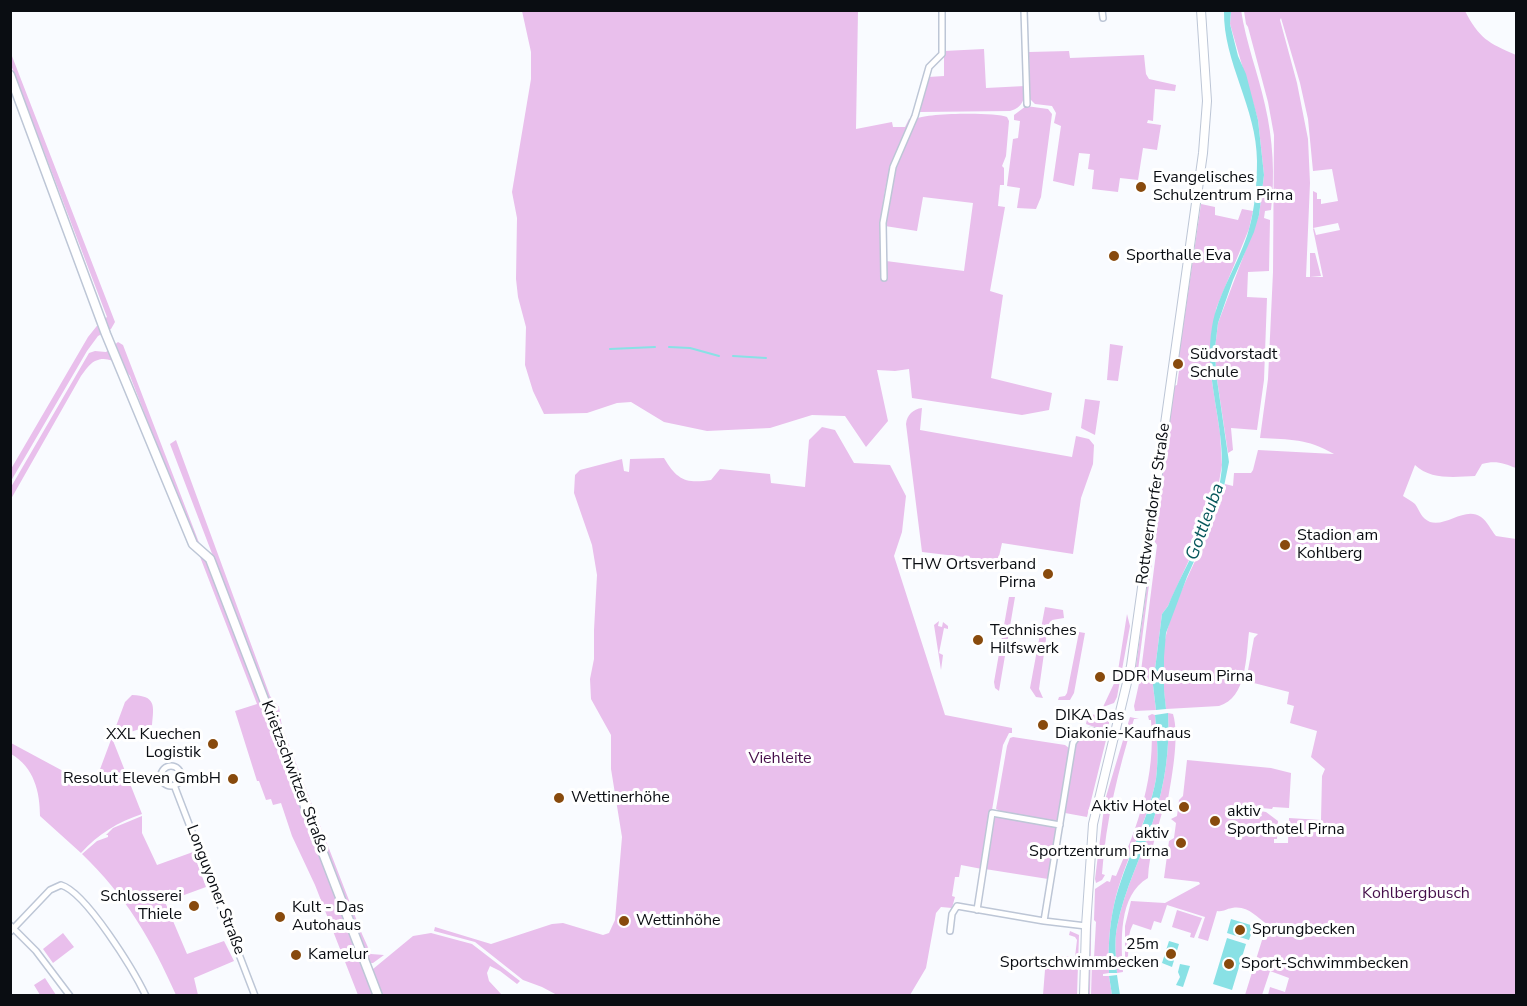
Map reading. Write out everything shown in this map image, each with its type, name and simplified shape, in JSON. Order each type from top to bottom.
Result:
[{"type":"main road","name":"Rottwerndorfer Straße","points":[[1084,996],[1093,824],[1131,666],[1204,142],[1206,78],[1201,10]]},
{"type":"main road","name":"Krietzschwitzer Straße","points":[[10,75],[119,367],[193,544],[210,559],[378,996]]},
{"type":"street","points":[[1024,10],[1027,104]]},
{"type":"street","points":[[1102,10],[1103,18]]},
{"type":"street","points":[[884,278],[883,223],[893,167],[915,116],[929,67],[942,54],[942,11]]},
{"type":"street","points":[[1044,921],[1072,745],[1080,732],[1090,730],[1114,735]]},
{"type":"street","name":"Longuyoner Straße","points":[[174,785],[255,996]]},
{"type":"street","points":[[977,910],[992,813],[1060,825]]},
{"type":"street","points":[[70,996],[36,951],[12,928],[55,887],[66,887],[83,903],[114,942],[146,996]]},
{"type":"street","points":[[950,931],[952,914],[957,906],[1086,926]]},
{"type":"green space","points":[[1241,10],[1268,118],[1273,184],[1271,210],[1265,211],[1264,218],[1270,220],[1269,271],[1248,272],[1247,297],[1267,298],[1264,380],[1257,430],[1231,428],[1233,450],[1228,453],[1216,373],[1215,348],[1218,323],[1259,215],[1264,175],[1258,120],[1230,24],[1231,11]]},
{"type":"green space","points":[[522,11],[858,11],[856,129],[892,122],[893,127],[905,127],[912,118],[891,166],[884,194],[880,238],[883,281],[885,281],[886,261],[964,271],[973,203],[923,197],[917,231],[885,226],[895,167],[916,119],[932,115],[960,114],[989,114],[1007,117],[1009,121],[1006,156],[1002,166],[1004,185],[1000,185],[998,206],[1005,207],[990,291],[1003,295],[991,378],[1052,393],[1049,410],[1022,415],[912,398],[909,369],[877,370],[888,421],[866,447],[845,416],[812,415],[770,428],[707,431],[664,422],[631,402],[617,403],[587,413],[544,414],[533,391],[525,365],[526,327],[516,279],[517,218],[512,192],[531,79],[531,52]]},
{"type":"green space","name":"Kohlbergbusch","points":[[1244,11],[1465,11],[1485,39],[1516,55],[1516,468],[1491,462],[1482,464],[1475,476],[1451,477],[1428,473],[1415,465],[1403,496],[1415,504],[1430,522],[1443,522],[1462,515],[1475,514],[1487,523],[1496,536],[1516,539],[1516,995],[1268,995],[1270,987],[1285,992],[1289,978],[1270,971],[1262,995],[1245,995],[1267,924],[1243,908],[1217,911],[1208,941],[1198,938],[1205,917],[1167,905],[1161,923],[1154,921],[1151,930],[1133,924],[1129,935],[1125,967],[1125,926],[1131,901],[1165,903],[1200,884],[1199,882],[1164,878],[1169,841],[1174,838],[1176,823],[1171,819],[1177,816],[1179,800],[1183,796],[1187,760],[1271,768],[1291,773],[1289,808],[1252,807],[1255,818],[1262,816],[1260,811],[1266,812],[1278,821],[1277,839],[1274,839],[1274,843],[1288,843],[1289,818],[1321,820],[1322,776],[1325,769],[1311,757],[1317,731],[1290,723],[1294,706],[1287,704],[1289,692],[1246,681],[1254,638],[1258,634],[1249,632],[1246,664],[1240,685],[1228,702],[1219,706],[1166,709],[1164,690],[1163,660],[1167,631],[1180,594],[1213,521],[1225,484],[1233,486],[1234,473],[1251,473],[1258,450],[1334,454],[1306,442],[1260,438],[1268,379],[1273,272],[1274,135],[1268,102]],"holes":[[[1281,18],[1308,119],[1313,171],[1332,169],[1338,201],[1321,204],[1321,199],[1317,199],[1317,193],[1313,191],[1313,228],[1338,223],[1340,230],[1316,235],[1313,229],[1323,277],[1306,277],[1310,183],[1308,139]]]},
{"type":"green space","points":[[984,49],[986,88],[1025,86],[1024,98],[1018,108],[1010,111],[920,112],[928,77],[944,76],[944,51]]},
{"type":"green space","points":[[10,51],[115,322],[111,329],[98,336],[87,351],[11,481],[11,469],[88,337],[107,317],[11,65]]},
{"type":"green space","points":[[1069,51],[1070,58],[1144,55],[1146,74],[1149,79],[1176,85],[1175,91],[1155,89],[1153,121],[1148,120],[1147,123],[1161,125],[1157,150],[1143,148],[1138,180],[1120,178],[1118,192],[1092,189],[1094,170],[1088,169],[1090,154],[1079,153],[1074,186],[1053,181],[1061,126],[1054,123],[1056,113],[1052,106],[1035,104],[1030,99],[1029,52]]},
{"type":"green space","points":[[1026,106],[1048,109],[1052,114],[1041,197],[1036,209],[1017,208],[1020,188],[1007,186],[1013,139],[1018,138],[1020,121],[1014,120],[1014,115]]},
{"type":"green space","points":[[1201,204],[1215,207],[1215,215],[1238,220],[1242,209],[1253,211],[1249,229],[1216,309],[1211,375],[1220,433],[1222,465],[1216,499],[1210,514],[1168,606],[1162,614],[1153,685],[1156,710],[1135,711],[1157,545],[1153,539],[1174,386],[1177,385],[1180,363],[1178,362]]},
{"type":"green space","points":[[1310,253],[1315,253],[1321,276],[1310,277]]},
{"type":"green space","points":[[118,342],[123,345],[373,995],[358,995],[315,885],[292,836],[281,803],[273,805],[271,799],[266,800],[259,781],[257,781],[235,711],[257,704],[130,376],[124,368],[110,360],[100,359],[87,368],[11,499],[11,487],[89,353],[106,352]]},
{"type":"green space","points":[[1110,344],[1123,346],[1118,381],[1107,380]]},
{"type":"green space","points":[[1085,399],[1100,401],[1095,435],[1081,428]]},
{"type":"green space","points":[[922,408],[920,430],[1072,457],[1076,436],[1089,439],[1094,445],[1093,464],[1081,498],[1073,554],[1002,543],[998,561],[922,552],[906,424],[911,413]]},
{"type":"green space","name":"Viehleite","points":[[822,427],[835,430],[854,463],[890,465],[906,496],[902,532],[894,556],[945,715],[1012,728],[1012,733],[1009,733],[1003,745],[982,869],[961,865],[959,877],[955,877],[952,896],[955,897],[952,908],[941,907],[936,913],[926,968],[910,995],[557,995],[523,980],[475,942],[434,931],[435,927],[491,944],[552,924],[563,923],[603,935],[609,933],[615,920],[622,837],[611,769],[611,735],[591,699],[590,679],[594,659],[597,575],[592,545],[574,493],[575,475],[580,470],[622,459],[624,471],[629,472],[630,459],[664,458],[678,476],[689,481],[711,480],[720,469],[770,474],[771,483],[805,487],[809,440]]},
{"type":"green space","points":[[176,440],[270,696],[279,707],[282,727],[362,934],[371,954],[384,955],[373,963],[369,963],[170,444]]},
{"type":"green space","points":[[1153,543],[1137,678],[1135,678],[1136,666]]},
{"type":"green space","points":[[1009,597],[1015,597],[999,691],[995,688],[994,682]]},
{"type":"green space","points":[[1045,607],[1063,610],[1064,618],[1052,620],[1048,625],[1039,689],[1043,698],[1036,697],[1030,688]]},
{"type":"green space","points":[[1127,614],[1130,626],[1117,697],[1114,703],[1103,707],[1117,677]]},
{"type":"green space","points":[[939,621],[938,626],[942,627],[943,622],[948,626],[948,629],[944,628],[939,653],[943,655],[941,670],[934,625]]},
{"type":"green space","points":[[1079,632],[1085,633],[1074,693],[1070,700],[1058,700],[1067,693]]},
{"type":"green space","points":[[132,695],[146,697],[152,703],[152,725],[112,738],[142,814],[109,829],[81,853],[40,816],[39,798],[34,781],[25,766],[11,754],[11,743],[76,778],[91,778],[99,772],[125,702]]},
{"type":"green space","points":[[1168,713],[1173,714],[1176,735],[1167,805],[1164,805],[1154,841],[1148,878],[1138,886],[1126,907],[1122,934],[1123,972],[1117,973],[1115,944],[1117,927],[1124,899],[1158,805],[1166,766]]},
{"type":"green space","points":[[1088,714],[1109,718],[1109,727],[1103,730],[1086,724]]},
{"type":"green space","points":[[1155,715],[1157,739],[1156,779],[1114,905],[1109,939],[1109,973],[1103,974],[1103,976],[1109,976],[1112,995],[1091,996],[1096,922],[1094,920],[1095,889],[1107,881],[1110,882],[1112,875],[1116,876],[1138,819],[1151,761],[1151,720],[1148,716]]},
{"type":"green space","points":[[1130,717],[1139,719],[1134,719],[1114,796],[1106,834],[1102,874],[1105,875],[1096,883],[1105,800]]},
{"type":"green space","points":[[1088,733],[1107,736],[1087,817],[1065,813],[1076,743],[1082,735]]},
{"type":"green space","points":[[1010,738],[1065,745],[1069,748],[1057,822],[996,809],[1007,746]]},
{"type":"green space","points":[[997,815],[1057,826],[1048,879],[985,869],[993,821]]},
{"type":"green space","points":[[142,816],[142,833],[157,865],[193,852],[206,887],[165,902],[187,954],[224,941],[234,961],[194,978],[198,995],[176,995],[157,956],[125,903],[82,854],[97,841],[108,837],[106,835],[113,828]]},
{"type":"green space","points":[[1092,890],[1090,995],[1086,996]]},
{"type":"green space","points":[[1177,910],[1202,918],[1194,938],[1190,937],[1191,933],[1172,927]]},
{"type":"green space","points":[[1070,931],[1079,935],[1077,995],[1043,995],[1046,957],[1075,957],[1077,940],[1069,935]]},
{"type":"green space","points":[[63,933],[74,947],[53,963],[43,949]]},
{"type":"green space","points":[[431,933],[472,944],[520,981],[517,984],[490,966],[487,973],[489,981],[502,995],[382,995],[372,972],[373,969],[413,936]]},
{"type":"green space","points":[[45,978],[56,995],[40,995],[34,985]]},
{"type":"water","points":[[1224,11],[1231,11],[1230,24],[1258,120],[1264,175],[1259,215],[1254,232],[1233,280],[1218,323],[1215,348],[1216,373],[1229,462],[1221,501],[1187,577],[1166,633],[1164,690],[1166,709],[1156,710],[1153,685],[1162,614],[1201,536],[1216,498],[1220,480],[1221,445],[1210,361],[1212,327],[1219,302],[1245,241],[1251,221],[1257,178],[1256,141],[1229,48]]},
{"type":"water","points":[[1168,713],[1166,766],[1161,792],[1150,831],[1120,913],[1116,938],[1117,973],[1109,973],[1109,939],[1114,905],[1156,779],[1158,755],[1155,715]]},
{"type":"water","name":"Sprungbecken","points":[[1231,919],[1254,926],[1249,940],[1227,933]]},
{"type":"water","name":"Sport-Schwimmbecken","points":[[1227,938],[1246,944],[1232,990],[1213,984]]},
{"type":"water","name":"25m Sportschwimmbecken","points":[[1169,941],[1179,944],[1172,967],[1162,963]]},
{"type":"water","points":[[1180,964],[1190,966],[1183,987],[1176,985],[1180,977],[1178,972]]},
{"type":"water","points":[[1117,975],[1120,995],[1112,995],[1109,976]]},
{"type":"waterway","points":[[610,349],[655,347]]},
{"type":"waterway","points":[[669,347],[690,348],[719,356]]},
{"type":"waterway","points":[[733,356],[766,358]]},
{"type":"place","name":"Evangelisches Schulzentrum Pirna","points":[[1141,187]]},
{"type":"place","name":"Sporthalle Eva","points":[[1114,256]]},
{"type":"place","name":"Südvorstadt Schule","points":[[1178,364]]},
{"type":"place","name":"Stadion am Kohlberg","points":[[1285,545]]},
{"type":"place","name":"THW Ortsverband Pirna","points":[[1048,574]]},
{"type":"place","name":"Technisches Hilfswerk","points":[[978,640]]},
{"type":"place","name":"DDR Museum Pirna","points":[[1100,677]]},
{"type":"place","name":"DIKA Das Diakonie-Kaufhaus","points":[[1043,725]]},
{"type":"place","name":"XXL Kuechen Logistik","points":[[213,744]]},
{"type":"place","name":"Resolut Eleven GmbH","points":[[233,779]]},
{"type":"place","name":"Wettinerhöhe","points":[[559,798]]},
{"type":"place","name":"Aktiv Hotel","points":[[1184,807]]},
{"type":"place","name":"aktiv Sporthotel Pirna","points":[[1215,821]]},
{"type":"place","name":"aktiv Sportzentrum Pirna","points":[[1181,843]]},
{"type":"place","name":"Schlosserei Thiele","points":[[194,906]]},
{"type":"place","name":"Kult - Das Autohaus","points":[[280,917]]},
{"type":"place","name":"Wettinhöhe","points":[[624,921]]},
{"type":"place","name":"Sprungbecken","points":[[1240,930]]},
{"type":"place","name":"25m Sportschwimmbecken","points":[[1171,954]]},
{"type":"place","name":"Kamelur","points":[[296,955]]},
{"type":"place","name":"Sport-Schwimmbecken","points":[[1229,964]]},
{"type":"water label","name":"Gottleuba","points":[[1206,522]]}]
